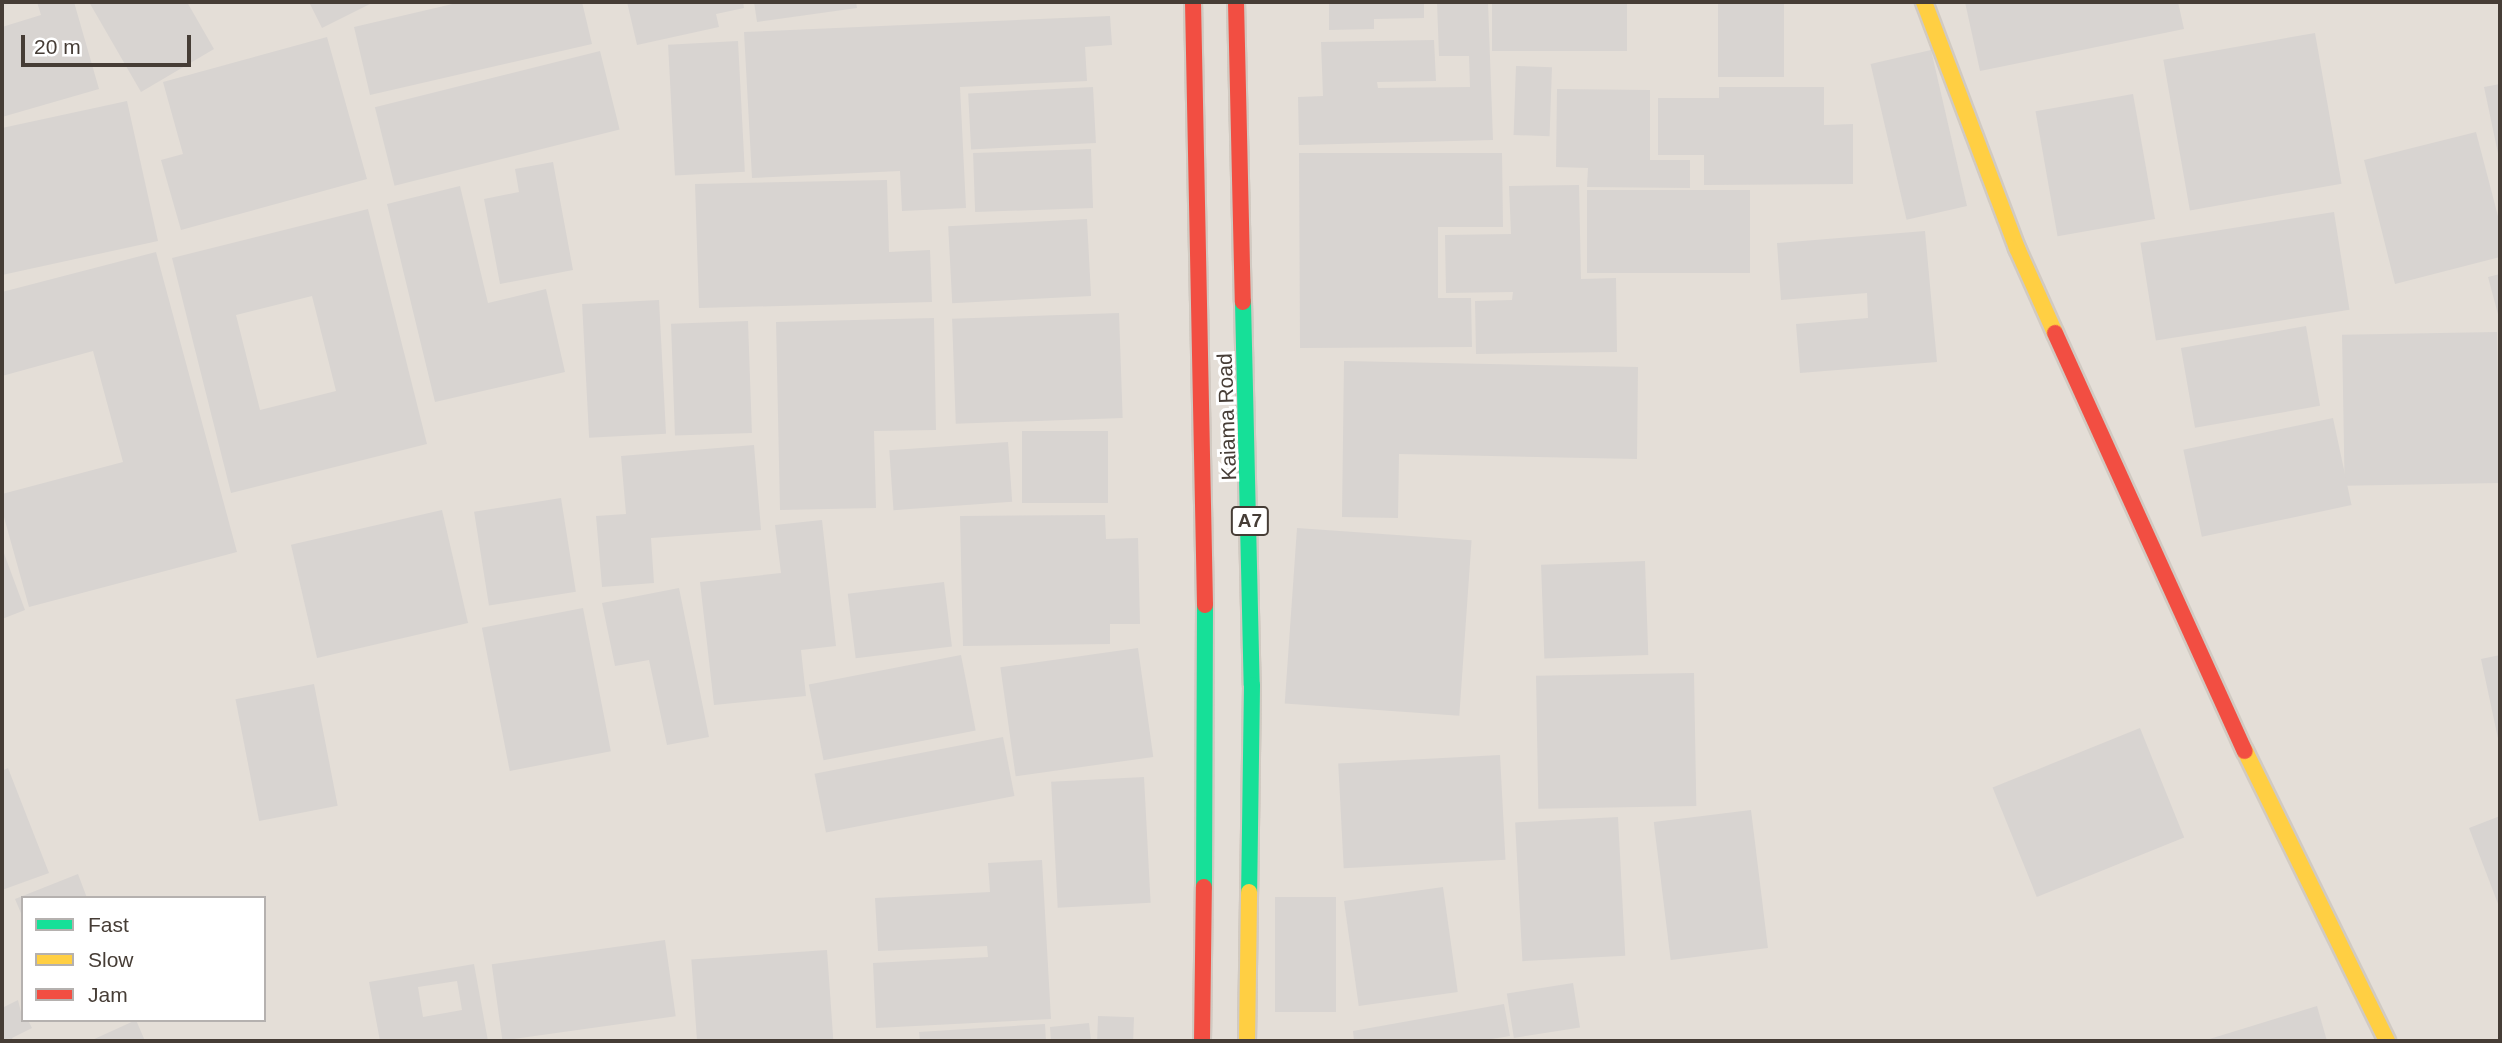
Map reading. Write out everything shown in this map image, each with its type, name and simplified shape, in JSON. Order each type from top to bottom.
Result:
[{"type":"main road","name":"Kaiama Road","points":[[1193,2],[1207,688],[1202,1041]]},
{"type":"main road","name":"Kaiama Road","points":[[1236,2],[1252,685],[1247,1041]]},
{"type":"main road","points":[[1924,2],[2017,248],[2256,775],[2387,1041]]},
{"type":"shaded area","points":[[2,2],[2500,2],[2500,1041],[2,1041]]},
{"type":"building","points":[[37,2],[74,2],[99,89],[2,117],[2,27],[41,15]]},
{"type":"building","points":[[89,2],[187,2],[214,49],[141,92]]},
{"type":"building","points":[[309,2],[374,2],[322,28]]},
{"type":"building","points":[[461,2],[582,2],[592,44],[370,95],[354,27]]},
{"type":"building","points":[[627,2],[743,2],[744,8],[716,14],[719,27],[637,45]]},
{"type":"building","points":[[754,2],[856,2],[857,8],[757,22]]},
{"type":"building","points":[[1329,2],[1424,2],[1424,18],[1374,19],[1374,29],[1329,30]]},
{"type":"building","points":[[1437,2],[1488,2],[1493,140],[1299,145],[1298,97],[1323,96],[1321,42],[1434,40],[1436,81],[1377,82],[1378,88],[1470,87],[1469,56],[1439,56]]},
{"type":"building","points":[[1492,2],[1627,2],[1627,51],[1492,51]]},
{"type":"building","points":[[1718,2],[1784,2],[1784,77],[1718,77]]},
{"type":"building","points":[[1965,2],[2178,2],[2184,29],[1980,71]]},
{"type":"building","points":[[1110,16],[1112,45],[1085,47],[1087,81],[960,87],[966,208],[902,211],[900,171],[752,178],[744,32]]},
{"type":"building","points":[[2315,33],[2342,184],[2190,210],[2163,60]]},
{"type":"building","points":[[327,37],[367,179],[181,230],[161,160],[183,154],[163,82]]},
{"type":"building","points":[[738,41],[745,172],[675,175],[668,45]]},
{"type":"building","points":[[1931,50],[1967,206],[1907,220],[1871,64]]},
{"type":"building","points":[[600,51],[620,130],[394,186],[375,107]]},
{"type":"building","points":[[1516,66],[1552,67],[1550,136],[1514,135]]},
{"type":"building","points":[[2500,84],[2500,158],[2499,158],[2484,87]]},
{"type":"building","points":[[1093,87],[1096,143],[971,149],[968,94]]},
{"type":"building","points":[[1719,87],[1824,87],[1824,125],[1853,124],[1853,184],[1704,185],[1704,155],[1658,155],[1658,98],[1719,98]]},
{"type":"building","points":[[1557,89],[1650,90],[1650,160],[1690,160],[1690,188],[1587,187],[1588,168],[1556,167]]},
{"type":"building","points":[[2133,94],[2155,219],[2058,236],[2036,111]]},
{"type":"building","points":[[127,101],[158,241],[2,275],[2,128]]},
{"type":"building","points":[[2476,132],[2500,224],[2500,257],[2395,284],[2364,160]]},
{"type":"building","points":[[1091,149],[1093,208],[975,212],[973,153]]},
{"type":"building","points":[[1299,153],[1502,153],[1503,227],[1438,227],[1438,298],[1471,298],[1472,347],[1300,348]]},
{"type":"building","points":[[553,162],[573,270],[500,284],[484,199],[519,192],[515,169]]},
{"type":"building","points":[[887,180],[889,252],[930,250],[932,302],[699,308],[695,184]]},
{"type":"building","points":[[1579,185],[1581,279],[1616,278],[1617,352],[1476,354],[1475,301],[1512,300],[1513,292],[1446,293],[1445,235],[1511,234],[1509,186]]},
{"type":"building","points":[[460,186],[488,303],[546,289],[565,372],[435,402],[387,204]]},
{"type":"building","points":[[1587,190],[1750,190],[1750,273],[1587,273]]},
{"type":"building","points":[[368,209],[427,444],[231,493],[172,258]],"holes":[[[312,296],[336,391],[260,410],[236,315]]]},
{"type":"building","points":[[2334,212],[2349,310],[2156,340],[2140,243]]},
{"type":"building","points":[[1087,219],[1091,296],[952,303],[948,226]]},
{"type":"building","points":[[1925,231],[1937,362],[1800,373],[1796,324],[1868,318],[1867,293],[1781,300],[1777,243]]},
{"type":"building","points":[[156,252],[237,552],[29,607],[2,510],[2,494],[123,462],[93,351],[2,376],[2,292]]},
{"type":"building","points":[[2500,274],[2500,317],[2499,318],[2488,277]]},
{"type":"building","points":[[659,300],[666,434],[589,438],[582,304]]},
{"type":"building","points":[[1119,313],[1123,418],[956,424],[952,319]]},
{"type":"building","points":[[934,318],[936,430],[874,431],[876,508],[780,510],[776,322]]},
{"type":"building","points":[[748,321],[752,433],[675,436],[671,324]]},
{"type":"building","points":[[2306,326],[2320,406],[2195,428],[2181,348]]},
{"type":"building","points":[[2497,332],[2500,483],[2345,486],[2342,335]]},
{"type":"building","points":[[1344,361],[1638,367],[1637,459],[1399,454],[1398,518],[1342,517]]},
{"type":"building","points":[[2333,418],[2352,505],[2202,537],[2183,450]]},
{"type":"building","points":[[1022,431],[1108,431],[1108,503],[1022,503]]},
{"type":"building","points":[[1008,442],[1012,502],[893,510],[889,450]]},
{"type":"building","points":[[754,445],[761,530],[651,538],[654,583],[602,587],[596,516],[626,514],[621,456]]},
{"type":"building","points":[[561,498],[576,592],[489,606],[474,512]]},
{"type":"building","points":[[442,510],[468,623],[317,658],[291,545]]},
{"type":"building","points":[[1105,515],[1106,539],[1138,538],[1140,624],[1110,624],[1110,644],[963,646],[960,516]]},
{"type":"building","points":[[822,520],[836,646],[801,650],[806,696],[714,705],[700,582],[781,573],[775,525]]},
{"type":"building","points":[[1297,528],[1472,540],[1459,716],[1285,704]]},
{"type":"building","points":[[2,548],[25,610],[2,619]]},
{"type":"building","points":[[1645,561],[1648,655],[1544,659],[1541,565]]},
{"type":"building","points":[[944,582],[952,647],[856,658],[848,594]]},
{"type":"building","points":[[679,588],[709,737],[667,745],[649,660],[615,666],[602,603]]},
{"type":"building","points":[[583,608],[611,751],[510,771],[482,628]]},
{"type":"building","points":[[1138,648],[1153,757],[1016,776],[1000,667]]},
{"type":"building","points":[[961,655],[976,731],[824,760],[809,685]]},
{"type":"building","points":[[2500,655],[2500,743],[2499,743],[2481,659]]},
{"type":"building","points":[[1694,673],[1696,806],[1538,809],[1536,676]]},
{"type":"building","points":[[314,684],[338,806],[259,821],[235,699]]},
{"type":"building","points":[[2140,728],[2184,837],[2037,897],[1993,788]]},
{"type":"building","points":[[1003,737],[1014,796],[826,833],[815,774]]},
{"type":"building","points":[[1500,755],[1505,860],[1344,868],[1338,763]]},
{"type":"building","points":[[8,768],[49,873],[2,890],[2,771]]},
{"type":"building","points":[[1144,777],[1151,903],[1058,908],[1051,782]]},
{"type":"building","points":[[1751,810],[1768,948],[1671,960],[1654,822]]},
{"type":"building","points":[[2500,816],[2500,909],[2469,828]]},
{"type":"building","points":[[1618,817],[1625,956],[1522,961],[1515,822]]},
{"type":"building","points":[[1042,860],[1051,1019],[876,1028],[873,963],[988,957],[987,946],[878,951],[875,898],[990,892],[988,863]]},
{"type":"building","points":[[78,874],[86,896],[23,896]]},
{"type":"building","points":[[1443,887],[1458,992],[1359,1006],[1344,901]]},
{"type":"building","points":[[21,897],[21,913],[15,899]]},
{"type":"building","points":[[1275,897],[1336,897],[1336,1012],[1275,1012]]},
{"type":"building","points":[[665,940],[676,1016],[502,1041],[492,964]]},
{"type":"building","points":[[827,950],[833,1041],[697,1041],[691,959]]},
{"type":"building","points":[[474,964],[488,1041],[380,1041],[369,982]],"holes":[[[457,981],[462,1010],[423,1017],[418,987]]]},
{"type":"building","points":[[1573,983],[1580,1027],[1514,1038],[1507,993]]},
{"type":"building","points":[[18,1000],[21,1022],[29,1022],[32,1028],[12,1038],[14,1041],[2,1041],[2,1008]]},
{"type":"building","points":[[1504,1004],[1510,1036],[1479,1041],[1354,1041],[1353,1031]]},
{"type":"building","points":[[2317,1006],[2327,1041],[2203,1041]]},
{"type":"building","points":[[1098,1016],[1134,1017],[1133,1041],[1097,1041]]},
{"type":"building","points":[[137,1022],[145,1041],[90,1041]]},
{"type":"building","points":[[1089,1023],[1091,1041],[1051,1041],[1050,1027]]},
{"type":"building","points":[[1045,1024],[1046,1041],[920,1041],[919,1032]]},
{"type":"traffic: fast","points":[[1243,302],[1252,685],[1249,892]]},
{"type":"traffic: fast","points":[[1204,887],[1205,605]]},
{"type":"traffic: slow","points":[[1924,2],[2017,248],[2055,333]]},
{"type":"traffic: slow","points":[[2245,751],[2387,1041]]},
{"type":"traffic: slow","points":[[1247,1041],[1249,892]]},
{"type":"traffic: jam","points":[[1193,2],[1205,605]]},
{"type":"traffic: jam","points":[[1236,2],[1243,302]]},
{"type":"traffic: jam","points":[[2055,333],[2245,751]]},
{"type":"traffic: jam","points":[[1202,1041],[1204,887]]}]
